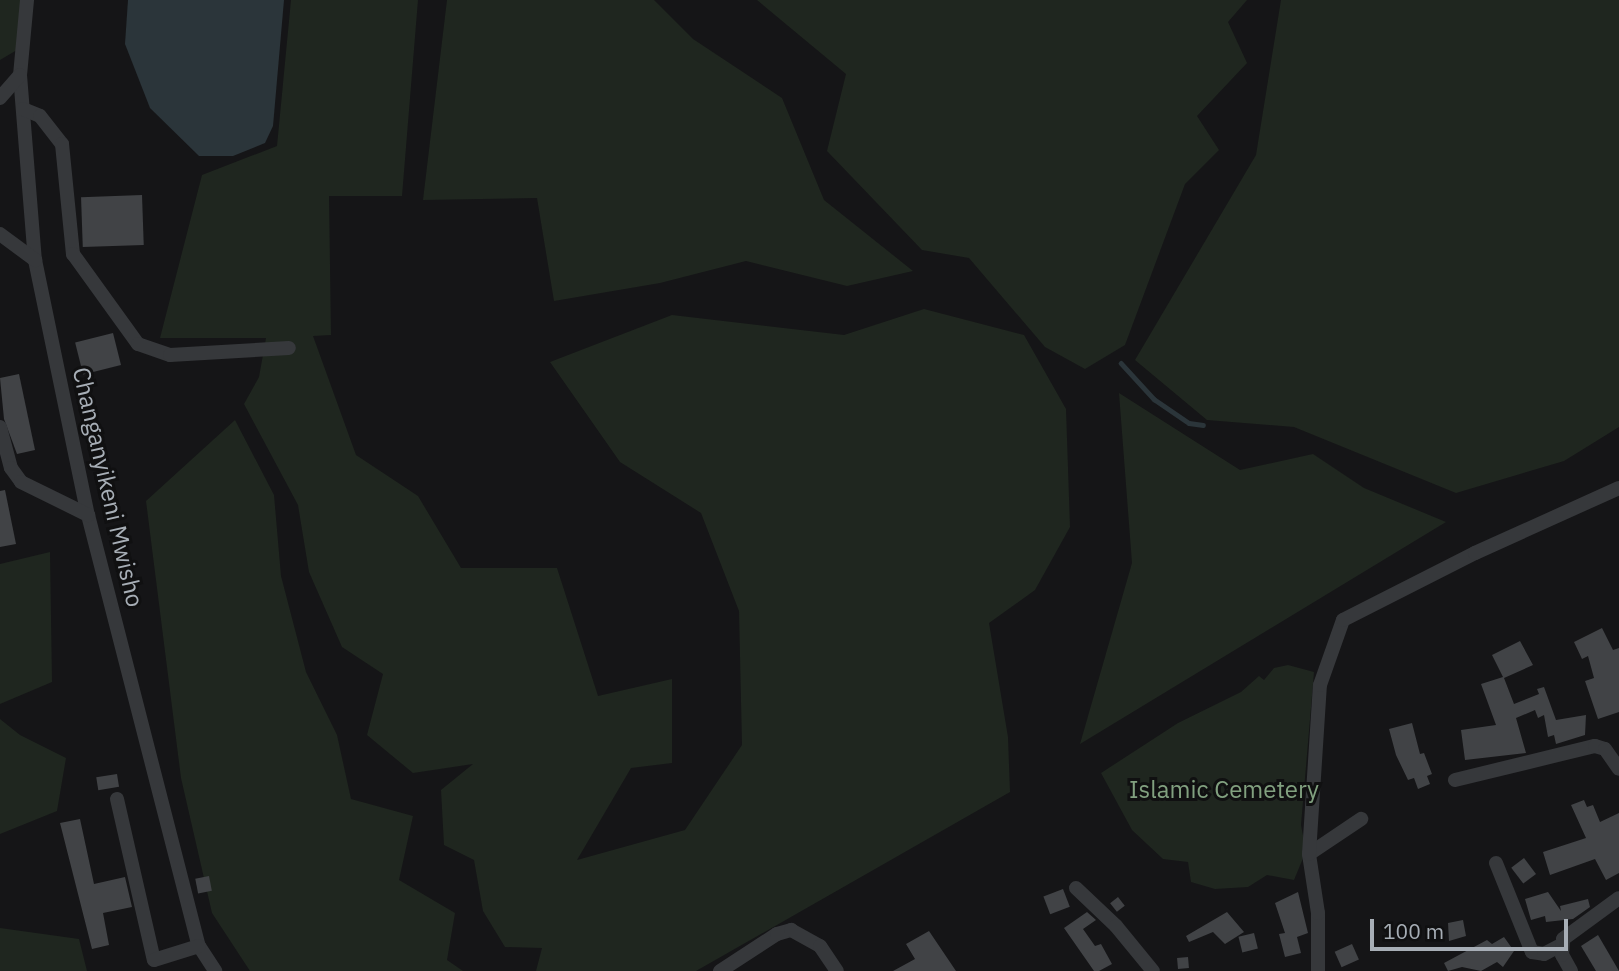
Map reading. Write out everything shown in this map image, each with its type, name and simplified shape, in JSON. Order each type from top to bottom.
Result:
[{"type":"street","name":"Changanyikeni Mwisho","points":[[27,0],[20,75],[35,260],[88,515],[199,947],[215,971]]},
{"type":"street","points":[[0,98],[20,75]]},
{"type":"street","points":[[23,109],[40,116],[62,144],[73,254],[138,344],[170,355],[289,348]]},
{"type":"street","points":[[0,234],[35,260]]},
{"type":"street","points":[[0,427],[11,468],[21,482],[88,515]]},
{"type":"street","points":[[1318,971],[1318,913],[1309,854],[1320,685],[1343,620],[1475,553],[1619,488]]},
{"type":"street","points":[[1455,780],[1595,746],[1605,749],[1619,769]]},
{"type":"street","points":[[117,799],[154,960],[199,947]]},
{"type":"street","points":[[1309,854],[1361,819]]},
{"type":"street","points":[[1496,863],[1532,952],[1544,954],[1561,945],[1566,936],[1619,898]]},
{"type":"street","points":[[1076,888],[1116,926],[1153,971]]},
{"type":"street","points":[[720,971],[777,934],[791,930],[820,946],[837,971]]},
{"type":"street","points":[[1561,945],[1571,971]]},
{"type":"green space","points":[[0,0],[28,0],[22,47],[0,60]]},
{"type":"green space","points":[[291,0],[418,0],[402,196],[329,196],[331,335],[313,336],[356,455],[418,496],[461,568],[557,568],[598,696],[672,679],[672,763],[631,768],[577,860],[685,830],[742,745],[739,611],[701,513],[620,462],[550,362],[672,315],[844,335],[924,309],[1024,335],[1066,409],[1070,527],[1035,590],[989,623],[1008,737],[1010,792],[696,971],[536,971],[542,948],[505,947],[483,911],[474,860],[444,845],[441,790],[473,764],[413,773],[367,735],[383,674],[342,647],[309,572],[298,505],[244,404],[259,377],[266,338],[160,338],[202,175],[277,146]]},
{"type":"green space","points":[[447,0],[654,0],[693,39],[782,98],[824,200],[913,271],[847,286],[746,261],[660,283],[554,301],[537,198],[423,200]]},
{"type":"green space","points":[[757,0],[1247,0],[1228,22],[1247,63],[1197,116],[1219,150],[1185,184],[1125,345],[1085,369],[1045,347],[969,258],[922,250],[827,151],[846,74]]},
{"type":"green space","points":[[1281,0],[1619,0],[1619,427],[1564,461],[1456,493],[1294,427],[1207,420],[1135,360],[1256,155]]},
{"type":"green space","points":[[1119,393],[1240,470],[1313,454],[1364,488],[1446,522],[1080,744],[1132,563]]},
{"type":"green space","points":[[235,420],[274,495],[281,576],[306,672],[337,735],[351,799],[413,816],[399,880],[455,913],[447,960],[463,971],[250,971],[212,913],[181,778],[146,501]]},
{"type":"green space","points":[[50,552],[52,682],[0,704],[0,564]]},
{"type":"green space","name":"Islamic Cemetery","points":[[1288,665],[1314,672],[1301,825],[1306,851],[1294,880],[1267,875],[1248,887],[1215,889],[1191,882],[1188,862],[1163,859],[1132,830],[1101,773],[1178,723],[1241,692],[1259,676],[1264,680],[1274,668]]},
{"type":"green space","points":[[0,719],[20,735],[66,758],[57,811],[0,834]]},
{"type":"green space","points":[[0,928],[79,939],[87,971],[0,971]]},
{"type":"shaded area","points":[[128,0],[284,0],[273,126],[265,143],[233,156],[199,156],[150,108],[125,44]]},
{"type":"building","points":[[142,195],[144,245],[83,247],[81,197]]},
{"type":"building","points":[[113,333],[121,365],[83,374],[75,342]]},
{"type":"building","points":[[19,374],[35,450],[17,454],[4,419],[0,378]]},
{"type":"building","points":[[5,490],[16,544],[0,547],[0,491]]},
{"type":"building","points":[[1602,628],[1613,650],[1619,648],[1619,712],[1598,719],[1585,681],[1594,678],[1588,656],[1582,659],[1574,642]]},
{"type":"building","points":[[1520,641],[1533,665],[1504,678],[1514,704],[1539,694],[1537,689],[1544,687],[1556,720],[1586,715],[1585,735],[1556,744],[1554,735],[1548,737],[1544,715],[1538,718],[1535,710],[1516,718],[1526,753],[1465,760],[1461,730],[1496,725],[1481,684],[1503,677],[1492,655]]},
{"type":"building","points":[[1412,723],[1420,754],[1424,753],[1432,774],[1427,776],[1430,784],[1418,789],[1414,778],[1408,780],[1396,755],[1389,729]]},
{"type":"building","points":[[117,774],[119,787],[98,790],[96,777]]},
{"type":"building","points":[[1584,800],[1587,807],[1593,805],[1600,822],[1619,813],[1619,873],[1606,880],[1595,859],[1550,875],[1543,852],[1586,838],[1571,805]]},
{"type":"building","points":[[80,819],[94,884],[125,877],[132,907],[103,913],[109,945],[92,949],[60,823]]},
{"type":"building","points":[[1524,858],[1536,874],[1523,884],[1511,868]]},
{"type":"building","points":[[209,876],[212,891],[198,893],[195,879]]},
{"type":"building","points":[[1063,889],[1070,907],[1050,914],[1043,897]]},
{"type":"building","points":[[1298,892],[1308,933],[1297,937],[1301,953],[1285,957],[1279,934],[1285,933],[1275,903]]},
{"type":"building","points":[[1548,892],[1561,911],[1560,906],[1588,899],[1590,907],[1573,919],[1546,922],[1545,916],[1531,920],[1525,899]]},
{"type":"building","points":[[1118,897],[1125,906],[1117,912],[1110,903]]},
{"type":"building","points":[[1087,912],[1096,920],[1083,929],[1095,946],[1101,944],[1112,964],[1099,971],[1094,971],[1064,928]]},
{"type":"building","points":[[1227,912],[1244,932],[1225,944],[1213,932],[1189,942],[1186,936]]},
{"type":"building","points":[[1463,920],[1466,936],[1449,941],[1448,923]]},
{"type":"building","points":[[929,931],[956,971],[893,971],[915,959],[906,944]]},
{"type":"building","points":[[1254,933],[1258,949],[1242,952],[1238,937]]},
{"type":"building","points":[[1598,935],[1619,971],[1596,971],[1581,946]]},
{"type":"building","points":[[1504,937],[1514,951],[1503,967],[1497,962],[1481,971],[1462,967],[1448,971],[1444,963],[1487,940],[1492,944]]},
{"type":"building","points":[[1352,944],[1359,960],[1342,967],[1335,952]]},
{"type":"building","points":[[1188,957],[1189,968],[1178,969],[1177,958]]},
{"type":"waterway","points":[[1121,363],[1154,399],[1189,423],[1203,425]]}]
